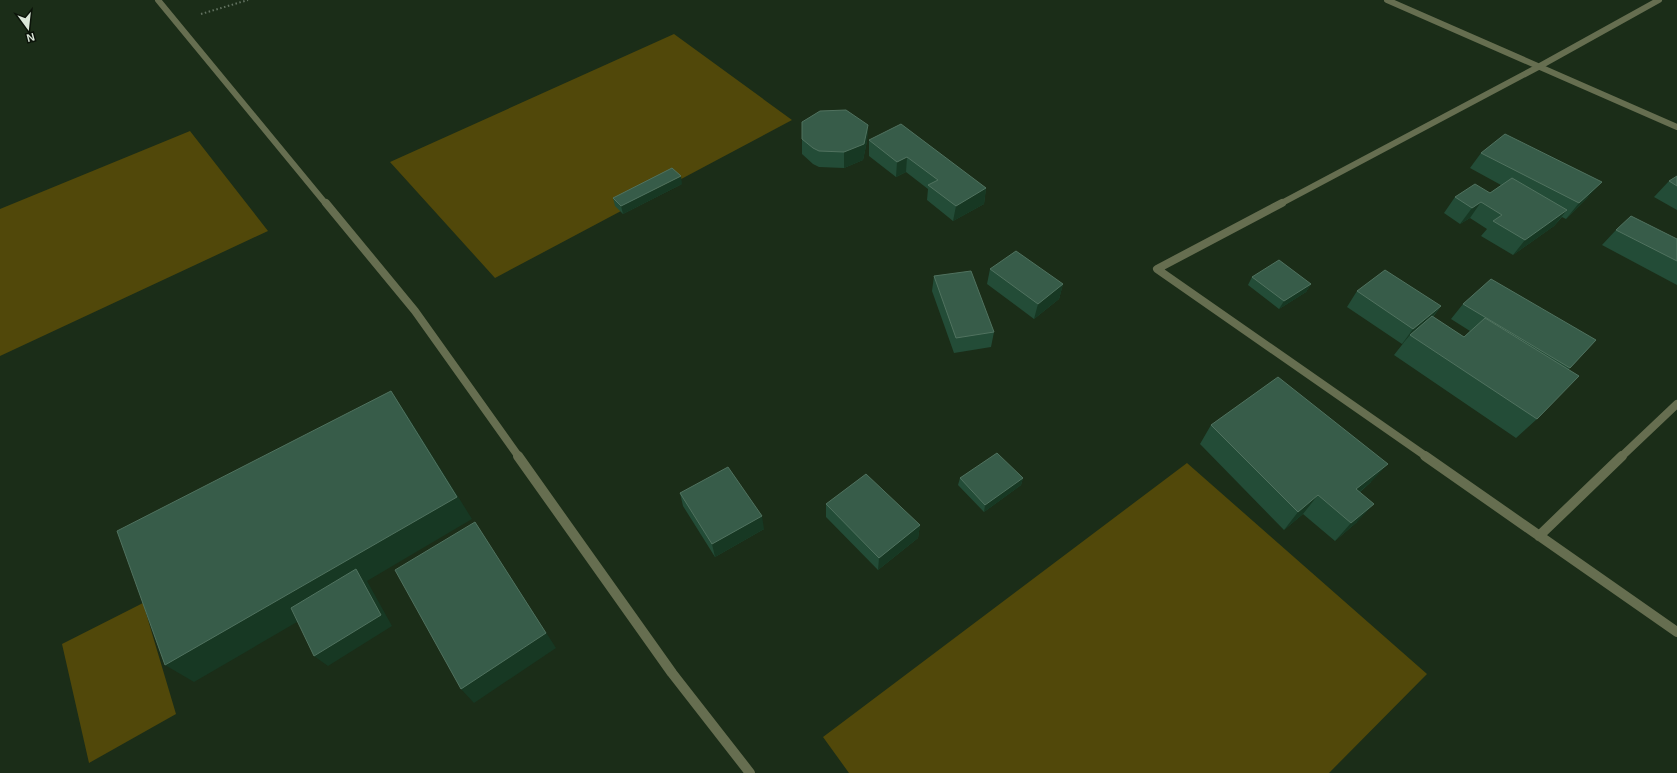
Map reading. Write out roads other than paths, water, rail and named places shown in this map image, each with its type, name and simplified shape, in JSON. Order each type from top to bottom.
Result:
[{"type":"street","points":[[158,0],[415,311],[672,673],[750,773]]},
{"type":"street","points":[[1386,0],[1677,127]]},
{"type":"street","points":[[1659,0],[1540,66],[1157,269],[1677,632]]},
{"type":"street","points":[[1539,536],[1677,404]]}]
